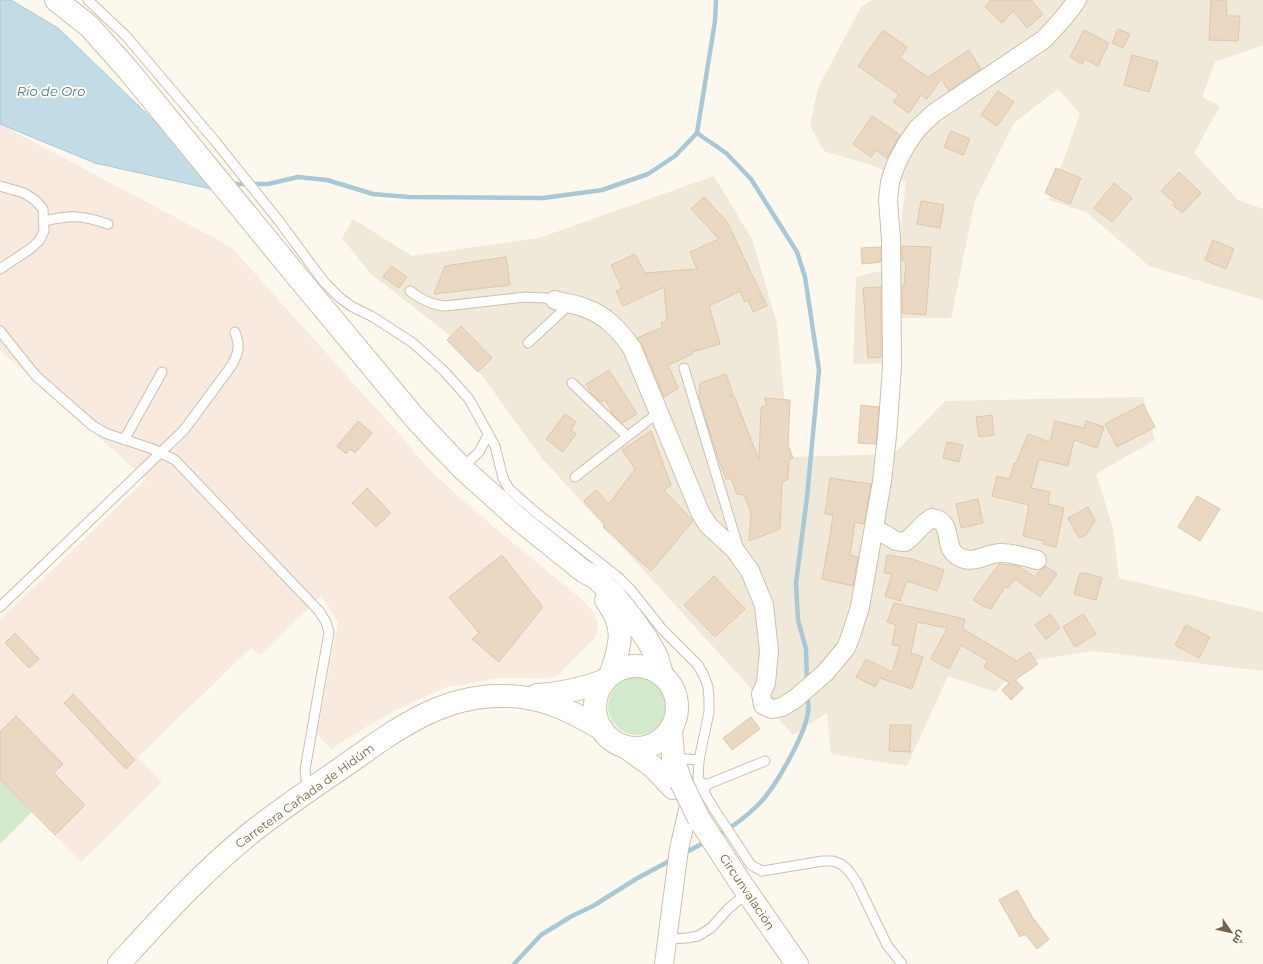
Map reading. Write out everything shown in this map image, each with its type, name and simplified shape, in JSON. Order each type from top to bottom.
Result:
[{"type":"main road","points":[[56,0],[89,26],[130,71],[414,417],[462,468],[522,521],[583,571],[596,578],[614,595],[630,615],[657,657],[662,675]]},
{"type":"main road","points":[[583,571],[607,601],[616,616],[620,632],[620,645],[608,677],[599,690],[596,699],[596,715],[602,729]]},
{"type":"main road","points":[[528,697],[573,691],[608,677],[621,669],[632,666],[643,666],[653,669],[669,682],[674,691],[677,710],[671,728],[664,737],[650,745],[634,748],[624,746]]},
{"type":"main road","name":"Carretera Cañada de Hidúm","points":[[119,964],[195,883],[252,832],[401,726],[450,704],[476,698],[502,696],[528,697]]},
{"type":"main road","points":[[528,697],[559,706],[574,713],[602,729],[615,742],[624,746],[652,766],[685,785]]},
{"type":"main road","points":[[671,728],[673,758],[685,785]]},
{"type":"main road","name":"Circunvalación","points":[[685,785],[707,814],[745,888],[797,964]]},
{"type":"street","points":[[562,302],[586,308],[607,320],[622,333],[632,348],[700,512],[708,525],[735,550],[750,571],[764,605],[768,651],[766,683],[761,694],[763,706],[772,709],[782,707],[795,699],[825,672],[846,648],[860,607],[882,481],[892,367],[891,239],[888,200],[890,182],[896,164],[906,144],[917,129],[934,112],[1043,40],[1069,13],[1077,0]]},
{"type":"street","points":[[874,528],[896,541],[905,542],[912,537],[925,522],[932,518],[939,519],[946,525],[951,549],[958,557],[968,560],[983,558],[998,553],[1009,553],[1037,560]]},
{"type":"street","points":[[664,964],[679,850],[690,801],[694,792],[685,785]]},
{"type":"lane","points":[[88,0],[126,36],[215,141],[279,221],[324,282],[339,297],[351,306],[374,317],[413,343],[444,371],[469,400],[495,446],[503,478],[509,489],[618,577],[631,590],[662,629],[698,665],[708,687],[710,700],[709,712],[698,772],[685,785]]},
{"type":"lane","points":[[0,186],[24,193],[35,200],[43,209],[44,221],[44,231],[39,241],[30,249],[0,269]]},
{"type":"lane","points":[[44,221],[65,216],[87,217],[108,224]]},
{"type":"lane","points":[[410,291],[428,303],[445,306],[525,297],[540,297],[562,302],[528,344]]},
{"type":"lane","points":[[0,331],[36,376],[93,426],[105,433],[162,453],[175,460],[319,611],[326,622],[329,632],[305,770],[306,779],[312,789]]},
{"type":"lane","points":[[0,607],[162,453],[184,430],[238,355],[239,343],[235,332]]},
{"type":"lane","points":[[684,368],[742,560]]},
{"type":"lane","points":[[124,440],[162,372]]},
{"type":"lane","points":[[572,383],[627,436]]},
{"type":"lane","points":[[574,477],[659,412]]},
{"type":"lane","points":[[462,468],[479,452],[488,435]]},
{"type":"lane","points":[[673,758],[699,760]]},
{"type":"lane","points":[[685,785],[765,761]]},
{"type":"lane","points":[[707,814],[751,866],[758,870],[824,861],[833,861],[841,864],[849,870],[857,883],[887,945],[902,964]]},
{"type":"lane","points":[[667,939],[698,936],[711,928],[745,888]]},
{"type":"shaded area","points":[[872,0],[1263,0],[1263,45],[1215,62],[1202,97],[1220,106],[1194,153],[1238,200],[1263,209],[1263,300],[1149,266],[1086,212],[1049,200],[1080,114],[1058,89],[1014,123],[975,201],[951,318],[898,318],[898,363],[853,364],[856,277],[896,267],[906,182],[877,167],[824,151],[810,125],[818,88],[861,7]]},
{"type":"shaded area","points":[[0,124],[231,247],[428,468],[478,514],[585,602],[594,613],[598,624],[597,633],[592,641],[558,675],[549,678],[500,678],[447,687],[404,706],[374,722],[331,749],[317,734],[338,622],[321,596],[260,655],[251,648],[138,757],[162,782],[81,862],[0,779],[0,620],[146,479],[0,350]]},
{"type":"shaded area","points":[[714,176],[752,239],[777,323],[790,457],[894,454],[945,401],[1143,397],[1155,440],[1096,474],[1113,528],[1119,578],[1263,612],[1263,671],[1093,651],[1023,662],[995,692],[948,676],[907,766],[831,754],[827,713],[793,735],[540,456],[458,342],[370,273],[342,238],[353,219],[412,256],[539,238]]},
{"type":"green space","points":[[631,677],[643,677],[658,685],[666,700],[666,712],[658,727],[643,735],[631,735],[616,727],[608,712],[608,700],[616,685]]},
{"type":"green space","points":[[0,779],[32,812],[0,844]]},
{"type":"water","name":"Río de Oro","points":[[0,0],[11,0],[58,28],[229,193],[95,163],[0,124]]},
{"type":"building","points":[[991,0],[1031,0],[1043,14],[1027,28],[1013,11],[1002,23],[985,7]]},
{"type":"building","points":[[1211,0],[1226,0],[1227,16],[1240,16],[1238,41],[1209,40]]},
{"type":"building","points":[[1118,29],[1130,34],[1123,48],[1112,43]]},
{"type":"building","points":[[883,30],[907,47],[900,58],[928,77],[969,50],[981,69],[949,91],[941,79],[927,99],[921,95],[909,113],[893,102],[899,95],[858,66]]},
{"type":"building","points":[[1084,30],[1109,43],[1098,66],[1085,59],[1082,64],[1070,57]]},
{"type":"building","points":[[1132,55],[1158,62],[1149,92],[1124,85]]},
{"type":"building","points":[[998,91],[1014,102],[997,126],[981,115]]},
{"type":"building","points":[[872,116],[900,135],[887,158],[876,150],[871,157],[853,144]]},
{"type":"building","points":[[951,131],[970,139],[963,155],[944,147]]},
{"type":"building","points":[[1056,168],[1081,178],[1070,204],[1045,193]]},
{"type":"building","points":[[1179,172],[1201,193],[1182,213],[1173,205],[1175,203],[1161,191]]},
{"type":"building","points":[[1114,183],[1132,198],[1112,222],[1094,208]]},
{"type":"building","points":[[704,197],[727,222],[767,306],[753,312],[748,300],[745,302],[740,291],[709,306],[720,344],[692,352],[693,354],[668,365],[678,388],[664,397],[642,344],[637,338],[663,327],[661,323],[667,320],[664,287],[623,306],[616,291],[622,288],[611,265],[635,254],[645,273],[697,269],[690,252],[719,239],[691,209]]},
{"type":"building","points":[[921,201],[944,205],[940,228],[917,224]]},
{"type":"building","points":[[1213,240],[1234,249],[1226,269],[1205,260]]},
{"type":"building","points":[[902,246],[931,247],[926,315],[902,313],[902,285],[904,285],[906,261],[902,261]]},
{"type":"building","points":[[881,247],[881,262],[862,264],[861,248]]},
{"type":"building","points":[[506,257],[510,285],[434,294],[445,266]]},
{"type":"building","points":[[391,266],[407,277],[399,288],[383,277]]},
{"type":"building","points":[[881,287],[881,357],[868,358],[863,288]]},
{"type":"building","points":[[461,326],[492,358],[478,372],[447,340]]},
{"type":"building","points":[[609,370],[637,414],[622,423],[614,416],[605,400],[601,402],[592,394],[586,384]]},
{"type":"building","points":[[726,374],[733,394],[729,396],[734,396],[759,460],[761,407],[767,405],[764,398],[790,400],[788,445],[793,458],[789,460],[788,479],[782,482],[780,529],[749,541],[751,512],[744,495],[737,494],[731,479],[726,479],[699,398],[700,383]]},
{"type":"building","points":[[1143,404],[1155,427],[1117,447],[1105,424]]},
{"type":"building","points":[[861,405],[879,407],[876,444],[858,443]]},
{"type":"building","points":[[565,414],[576,422],[571,430],[576,434],[563,452],[546,439]]},
{"type":"building","points":[[992,415],[994,435],[979,437],[976,417]]},
{"type":"building","points":[[358,421],[372,433],[355,453],[350,449],[346,454],[337,446]]},
{"type":"building","points":[[1055,421],[1084,428],[1086,421],[1104,427],[1097,448],[1074,440],[1068,466],[1039,459],[1031,488],[1050,492],[1048,504],[1064,508],[1056,547],[1043,544],[1044,541],[1023,536],[1029,505],[992,496],[997,476],[1010,479],[1014,463],[1016,463],[1028,434],[1050,442]]},
{"type":"building","points":[[651,431],[671,485],[664,490],[693,521],[651,571],[603,527],[605,525],[584,501],[596,490],[609,504],[635,469],[622,450]]},
{"type":"building","points":[[947,442],[963,445],[959,462],[943,458]]},
{"type":"building","points":[[830,478],[871,484],[864,524],[855,522],[850,555],[858,557],[853,586],[822,579],[833,515],[825,514]]},
{"type":"building","points":[[367,488],[391,513],[376,527],[352,503]]},
{"type":"building","points":[[1197,496],[1220,509],[1200,541],[1178,527]]},
{"type":"building","points":[[978,499],[983,523],[961,528],[956,504]]},
{"type":"building","points":[[1088,507],[1095,521],[1086,535],[1079,538],[1068,518]]},
{"type":"building","points":[[502,555],[543,607],[499,662],[472,639],[479,633],[449,597]]},
{"type":"building","points":[[887,555],[912,559],[944,570],[937,591],[907,581],[900,601],[885,596],[892,574],[884,573]]},
{"type":"building","points":[[999,564],[1018,566],[1035,577],[1040,570],[1046,566],[1057,574],[1040,597],[1015,579],[1008,588],[1005,587],[991,609],[973,600]]},
{"type":"building","points":[[1080,573],[1102,578],[1096,600],[1074,594]]},
{"type":"building","points":[[714,576],[745,609],[715,637],[684,605]]},
{"type":"building","points":[[894,603],[965,619],[963,629],[1017,661],[1030,652],[1038,664],[1015,680],[1023,688],[1011,700],[1002,690],[1009,683],[984,667],[988,661],[961,645],[949,669],[931,659],[947,628],[917,622],[911,653],[923,657],[912,689],[880,678],[875,687],[856,677],[866,659],[892,672],[900,646],[892,645],[896,625],[887,622]]},
{"type":"building","points":[[1050,614],[1060,628],[1046,639],[1035,625]]},
{"type":"building","points":[[1083,614],[1096,634],[1075,647],[1063,627]]},
{"type":"building","points":[[1186,625],[1210,637],[1199,658],[1175,645]]},
{"type":"building","points":[[15,633],[39,659],[29,668],[5,643]]},
{"type":"building","points":[[73,694],[135,760],[126,769],[64,703]]},
{"type":"building","points":[[16,716],[63,764],[54,773],[85,805],[55,835],[0,779],[0,732]]},
{"type":"building","points":[[751,717],[760,729],[732,750],[723,738]]},
{"type":"building","points":[[890,725],[911,725],[910,752],[889,751]]},
{"type":"building","points":[[1017,890],[1033,918],[1049,939],[1037,949],[1025,934],[1020,937],[999,900]]},
{"type":"waterway","points":[[231,184],[268,184],[298,177],[327,180],[373,194],[409,197],[543,198],[602,190],[648,174],[675,156],[697,133],[715,21],[716,0]]},
{"type":"waterway","points":[[697,133],[726,153],[751,179],[797,252],[805,277],[819,370],[807,497],[796,583],[798,620],[806,649],[807,682]]},
{"type":"waterway","points":[[717,836],[749,814],[765,797],[781,774],[802,733],[808,707],[807,696]]},
{"type":"waterway","points":[[683,854],[707,841]]},
{"type":"waterway","points":[[514,964],[541,935],[673,859]]}]
